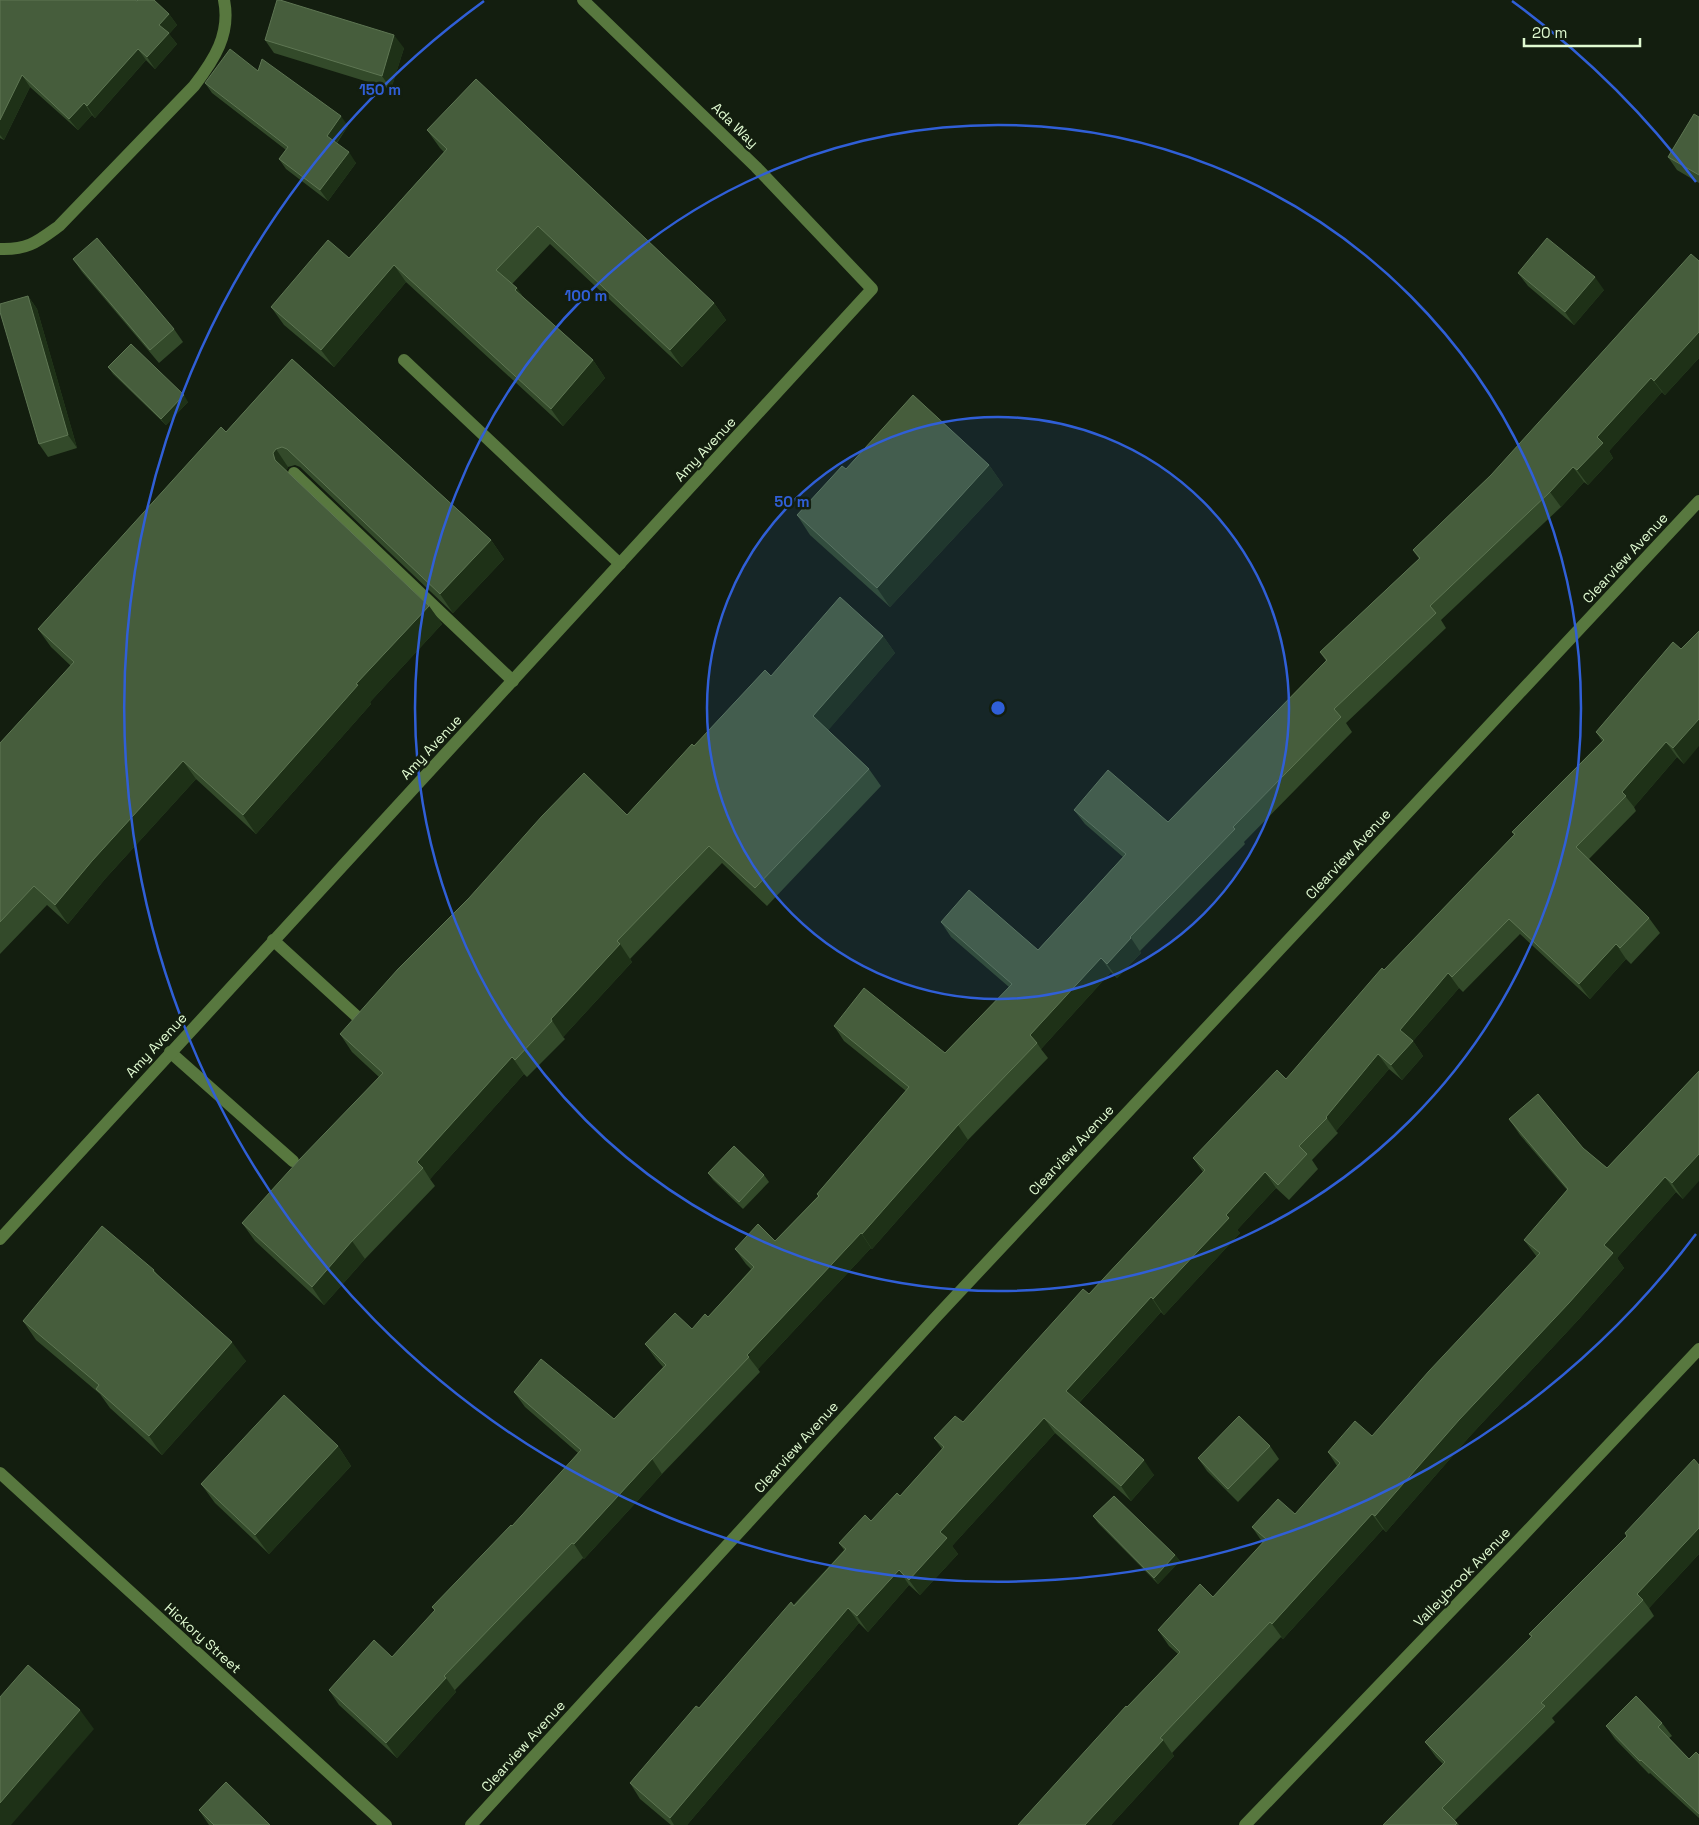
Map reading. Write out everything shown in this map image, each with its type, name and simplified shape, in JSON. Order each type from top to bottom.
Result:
[{"type":"street","points":[[0,249],[17,250],[38,241],[58,226],[194,86],[211,64],[222,41],[226,23],[224,0]]},
{"type":"street","name":"Ada Way","points":[[583,0],[756,167],[861,276]]},
{"type":"street","name":"Amy Avenue","points":[[0,1239],[872,289],[861,276]]},
{"type":"street","points":[[404,360],[620,564]]},
{"type":"street","points":[[294,473],[513,680]]},
{"type":"street","name":"Clearview Avenue","points":[[471,1825],[936,1316],[1699,501]]},
{"type":"street","points":[[273,940],[364,1023]]},
{"type":"street","points":[[170,1052],[293,1161]]},
{"type":"street","name":"Valleybrook Avenue","points":[[1245,1825],[1699,1349]]},
{"type":"street","name":"Hickory Street","points":[[0,1473],[386,1825]]},
{"type":"building","points":[[0,0],[154,0],[169,14],[159,25],[169,33],[147,57],[138,49],[87,106],[84,103],[69,119],[22,75],[0,120]]},
{"type":"building","points":[[277,0],[394,35],[382,76],[265,40]]},
{"type":"building","points":[[230,49],[258,71],[262,59],[341,116],[327,136],[349,152],[320,190],[279,159],[288,147],[205,83]]},
{"type":"building","points":[[476,79],[714,303],[670,350],[538,226],[496,270],[517,288],[515,290],[593,360],[551,409],[394,265],[321,350],[271,307],[328,240],[349,258],[447,149],[427,130]]},
{"type":"building","points":[[1694,114],[1699,117],[1699,175],[1668,157]]},
{"type":"building","points":[[97,238],[174,329],[150,350],[73,259]]},
{"type":"building","points":[[1547,238],[1595,277],[1565,312],[1518,273]]},
{"type":"building","points":[[1691,254],[1699,261],[1699,332],[1654,381],[1651,378],[1597,437],[1603,443],[1577,470],[1573,467],[1550,492],[1430,606],[1436,613],[1334,709],[1341,717],[1233,827],[1235,829],[1130,937],[1107,964],[1101,958],[1030,1035],[1037,1043],[958,1125],[862,1234],[747,1355],[749,1357],[574,1544],[572,1543],[444,1676],[446,1678],[386,1743],[329,1690],[374,1640],[392,1657],[435,1610],[432,1607],[512,1526],[581,1450],[514,1392],[541,1359],[614,1419],[666,1365],[645,1344],[675,1313],[692,1329],[705,1314],[708,1317],[754,1267],[735,1249],[758,1224],[775,1241],[819,1196],[817,1194],[909,1087],[834,1026],[864,988],[945,1053],[1012,984],[941,922],[969,890],[1038,950],[1126,854],[1074,810],[1108,770],[1168,822],[1327,660],[1320,652],[1420,558],[1413,550],[1491,475]]},
{"type":"building","points":[[28,296],[68,435],[39,444],[0,312],[0,304]]},
{"type":"building","points":[[131,344],[184,395],[161,419],[108,367]]},
{"type":"building","points":[[292,359],[491,540],[440,594],[287,449],[282,447],[276,449],[273,453],[275,460],[429,606],[356,684],[358,685],[243,815],[183,761],[92,861],[55,905],[34,886],[0,922],[0,743],[74,662],[38,629],[221,427],[226,432]]},
{"type":"building","points":[[913,395],[989,465],[877,588],[797,515],[842,466],[846,469]]},
{"type":"building","points":[[840,597],[883,636],[813,716],[869,769],[755,888],[709,846],[617,941],[620,944],[551,1019],[552,1021],[515,1060],[512,1057],[417,1162],[423,1168],[352,1241],[312,1287],[242,1223],[299,1160],[383,1073],[340,1034],[398,969],[469,898],[542,816],[584,773],[627,815],[692,744],[694,746],[765,670],[771,676]]},
{"type":"building","points":[[1699,631],[1699,719],[1673,748],[1666,742],[1622,792],[1626,796],[1576,847],[1649,918],[1620,948],[1616,944],[1579,984],[1509,919],[1452,977],[1448,973],[1400,1030],[1413,1041],[1391,1065],[1378,1054],[1327,1118],[1299,1146],[1307,1154],[1278,1185],[1265,1172],[1226,1215],[1229,1218],[1153,1299],[1151,1297],[1066,1391],[1144,1460],[1121,1486],[1044,1418],[940,1532],[947,1538],[909,1580],[899,1570],[857,1616],[848,1608],[670,1818],[630,1783],[696,1706],[699,1708],[791,1602],[794,1606],[846,1549],[839,1543],[865,1515],[871,1521],[897,1493],[900,1496],[944,1447],[934,1438],[955,1416],[963,1422],[1083,1289],[1089,1294],[1205,1170],[1193,1158],[1277,1070],[1286,1079],[1382,968],[1384,970],[1515,834],[1512,832],[1604,740],[1596,732],[1673,642],[1681,649]]},
{"type":"building","points":[[1699,1071],[1699,1154],[1672,1183],[1665,1177],[1604,1245],[1613,1253],[1569,1303],[1459,1420],[1375,1516],[1372,1514],[1272,1624],[1270,1622],[1160,1738],[1163,1740],[1085,1825],[1018,1825],[1126,1706],[1180,1652],[1158,1630],[1200,1584],[1213,1597],[1266,1539],[1252,1527],[1278,1499],[1295,1514],[1340,1463],[1328,1452],[1355,1421],[1372,1436],[1429,1371],[1540,1253],[1524,1240],[1568,1189],[1509,1119],[1538,1094],[1583,1148],[1607,1168]]},
{"type":"building","points":[[734,1146],[764,1175],[739,1202],[708,1173]]},
{"type":"building","points":[[102,1226],[154,1270],[232,1342],[149,1436],[96,1389],[99,1385],[23,1321]]},
{"type":"building","points":[[284,1395],[338,1446],[255,1535],[201,1484]]},
{"type":"building","points":[[1239,1416],[1270,1446],[1228,1489],[1198,1458]]},
{"type":"building","points":[[1694,1459],[1699,1465],[1699,1528],[1637,1594],[1643,1600],[1541,1703],[1545,1706],[1442,1808],[1457,1823],[1455,1825],[1383,1825],[1445,1762],[1425,1742],[1532,1636],[1529,1634],[1627,1536],[1625,1533]]},
{"type":"building","points":[[1114,1496],[1175,1555],[1154,1578],[1093,1516]]},
{"type":"building","points":[[28,1665],[80,1710],[0,1803],[0,1697]]},
{"type":"building","points":[[1636,1696],[1662,1723],[1658,1727],[1689,1759],[1696,1752],[1699,1755],[1699,1814],[1640,1761],[1606,1726]]},
{"type":"building","points":[[226,1782],[270,1825],[214,1825],[199,1810]]}]
